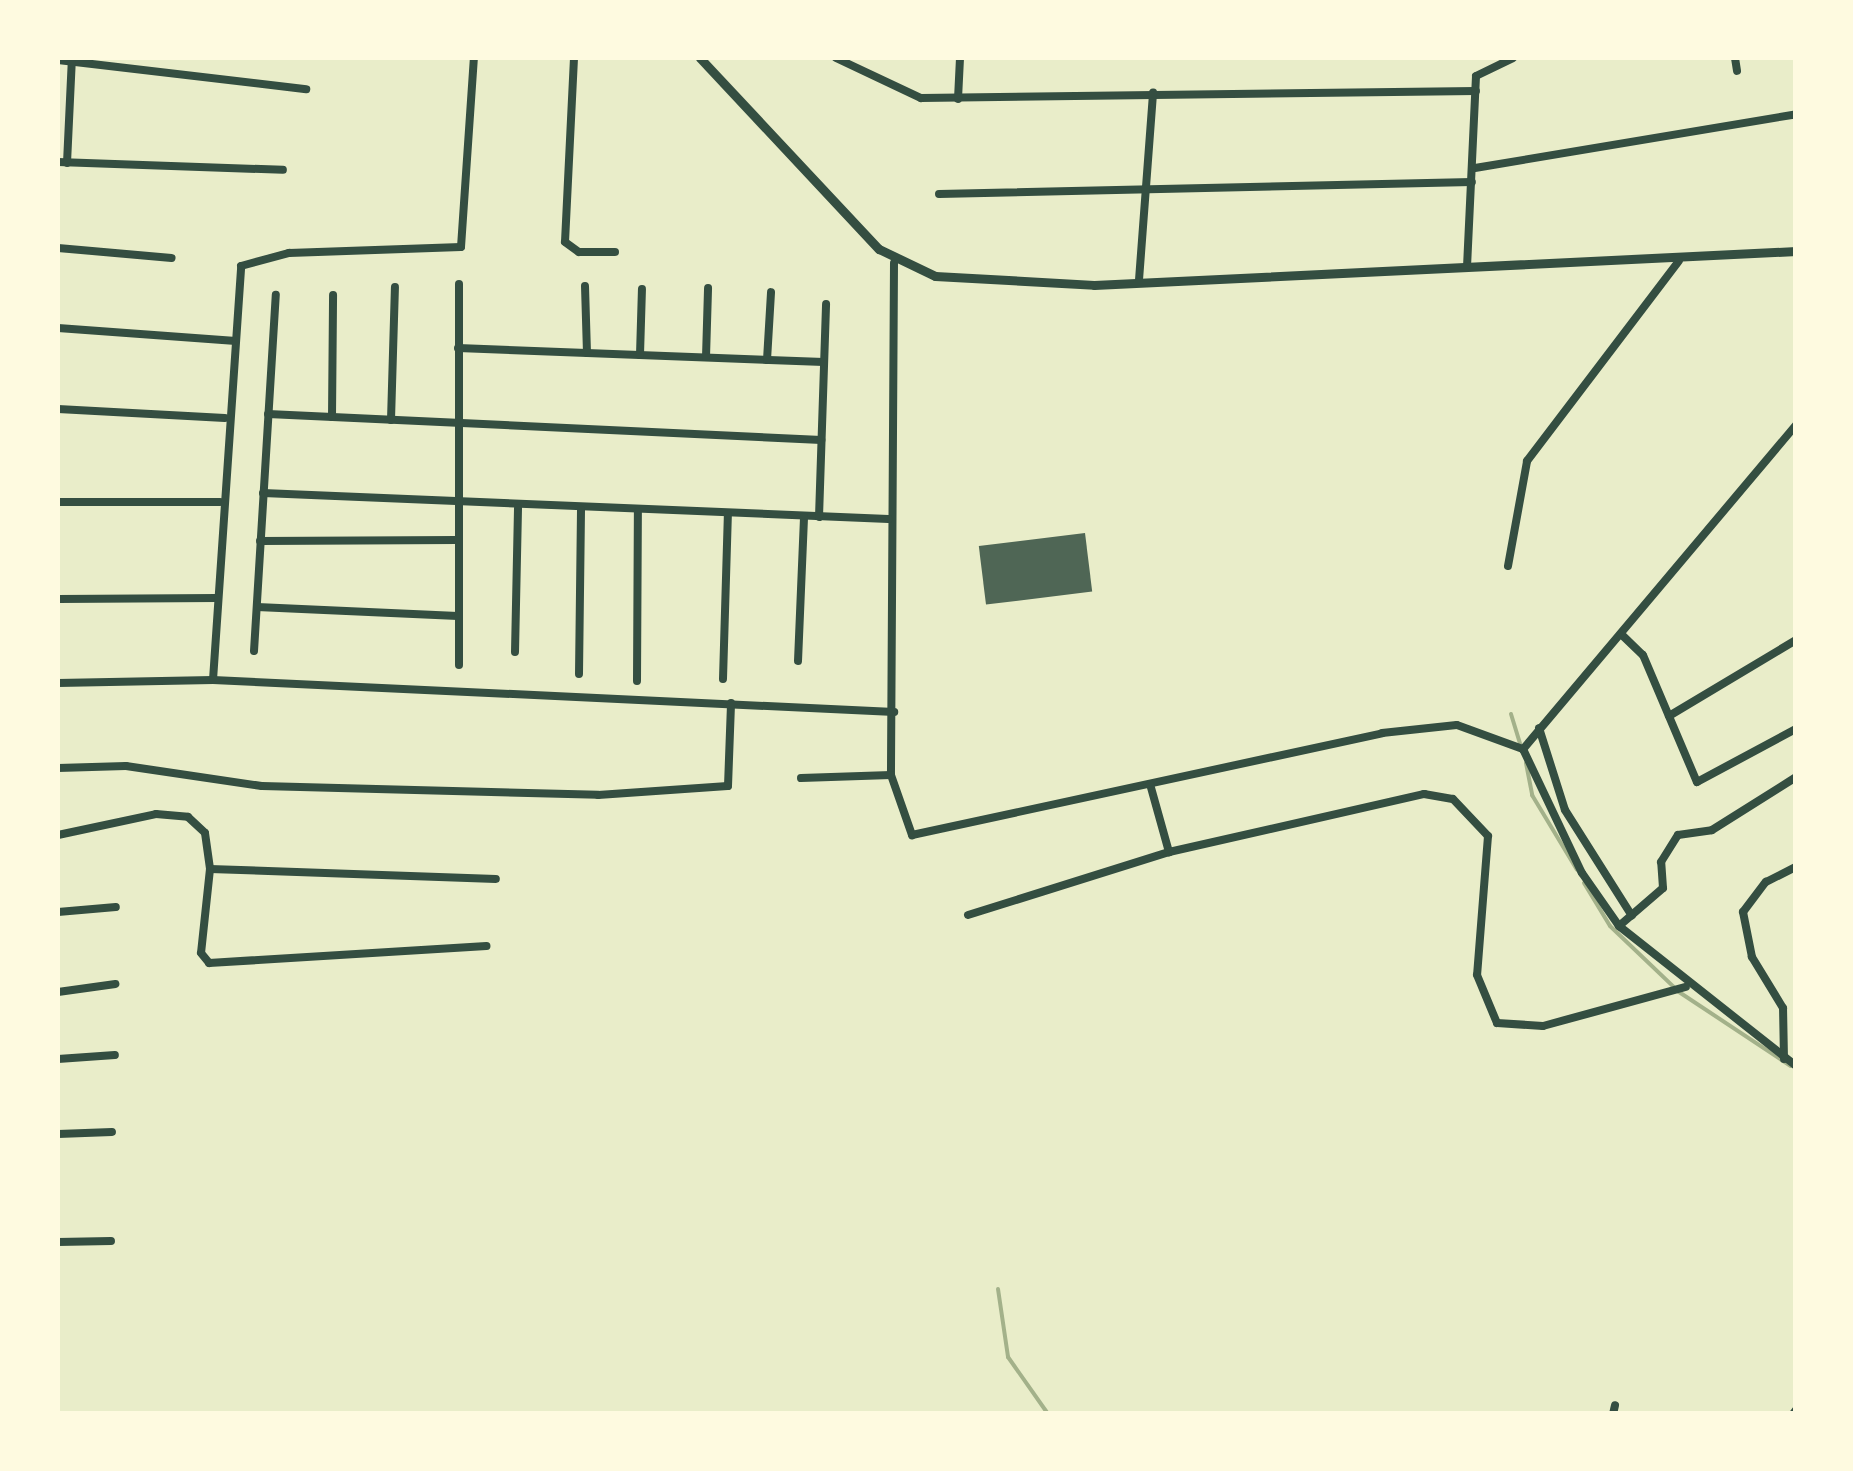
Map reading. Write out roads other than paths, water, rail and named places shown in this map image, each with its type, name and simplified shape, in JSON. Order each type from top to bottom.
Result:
[{"type":"street","points":[[213,680],[225,418],[240,266],[251,258],[461,246],[474,58]]},
{"type":"street","points":[[574,58],[566,242],[579,252],[615,252]]},
{"type":"street","points":[[700,58],[894,263],[948,278],[1139,280],[1679,260],[1796,251]]},
{"type":"street","points":[[836,58],[889,90],[958,100],[1153,93],[1476,91]]},
{"type":"street","points":[[958,100],[960,58]]},
{"type":"street","points":[[1467,267],[1480,70],[1513,58]]},
{"type":"street","points":[[1735,58],[1737,71]]},
{"type":"street","points":[[58,60],[306,89]]},
{"type":"street","points":[[72,60],[62,162],[283,170]]},
{"type":"street","points":[[1139,280],[1153,93]]},
{"type":"street","points":[[1475,168],[1796,114]]},
{"type":"street","points":[[938,194],[1146,195],[1472,182]]},
{"type":"street","points":[[58,248],[172,258]]},
{"type":"street","points":[[1508,566],[1527,461],[1679,260]]},
{"type":"street","points":[[894,263],[888,519],[894,712],[891,774],[912,835],[1457,725],[1522,749],[1532,781],[1619,926],[1686,987],[1796,1066]]},
{"type":"street","points":[[458,665],[459,284]]},
{"type":"street","points":[[585,286],[587,352]]},
{"type":"street","points":[[391,420],[395,287]]},
{"type":"street","points":[[706,357],[708,288]]},
{"type":"street","points":[[640,355],[642,289]]},
{"type":"street","points":[[766,360],[772,292]]},
{"type":"street","points":[[254,652],[276,295]]},
{"type":"street","points":[[332,417],[334,295]]},
{"type":"street","points":[[819,517],[826,304]]},
{"type":"street","points":[[58,328],[233,341]]},
{"type":"street","points":[[458,348],[824,362]]},
{"type":"street","points":[[58,410],[225,418]]},
{"type":"street","points":[[268,414],[822,440]]},
{"type":"street","points":[[1522,749],[1796,426]]},
{"type":"street","points":[[263,494],[518,508],[888,519]]},
{"type":"street","points":[[58,502],[220,502]]},
{"type":"street","points":[[516,652],[518,508]]},
{"type":"street","points":[[579,674],[581,510]]},
{"type":"street","points":[[637,681],[638,512]]},
{"type":"street","points":[[723,679],[728,514]]},
{"type":"street","points":[[798,661],[804,517]]},
{"type":"street","points":[[260,541],[457,540]]},
{"type":"street","points":[[58,599],[217,598]]},
{"type":"street","points":[[256,607],[458,616]]},
{"type":"street","points":[[1621,634],[1643,655],[1701,783],[1796,730]]},
{"type":"street","points":[[1669,716],[1796,640]]},
{"type":"street","points":[[58,683],[213,680],[894,712]]},
{"type":"street","points":[[58,768],[146,768],[262,786],[614,795],[728,786],[731,703]]},
{"type":"street","points":[[1539,728],[1549,774],[1631,916]]},
{"type":"street","points":[[802,778],[891,774]]},
{"type":"street","points":[[1532,781],[1549,774]]},
{"type":"street","points":[[1619,926],[1664,888],[1661,862],[1678,836],[1712,830],[1796,777]]},
{"type":"street","points":[[1150,784],[1169,852]]},
{"type":"street","points":[[968,915],[1169,852],[1408,797],[1453,799],[1488,836],[1478,975],[1497,1023],[1543,1026],[1686,987]]},
{"type":"street","points":[[58,836],[156,814],[188,818],[205,833],[210,870],[201,953],[209,963],[486,946]]},
{"type":"street","points":[[1784,1059],[1793,1050],[1783,1008],[1752,957],[1743,912],[1766,882],[1796,867]]},
{"type":"street","points":[[210,870],[496,879]]},
{"type":"street","points":[[58,912],[116,907]]},
{"type":"street","points":[[58,992],[115,984]]},
{"type":"street","points":[[58,1059],[115,1055]]},
{"type":"street","points":[[58,1134],[112,1132]]},
{"type":"street","points":[[58,1242],[111,1241]]},
{"type":"waterway","points":[[1511,714],[1522,749]]},
{"type":"waterway","points":[[1526,763],[1532,795],[1577,870]]},
{"type":"waterway","points":[[1584,883],[1610,926],[1679,992],[1791,1066]]},
{"type":"waterway","points":[[998,1289],[1008,1357],[1048,1414]]}]
